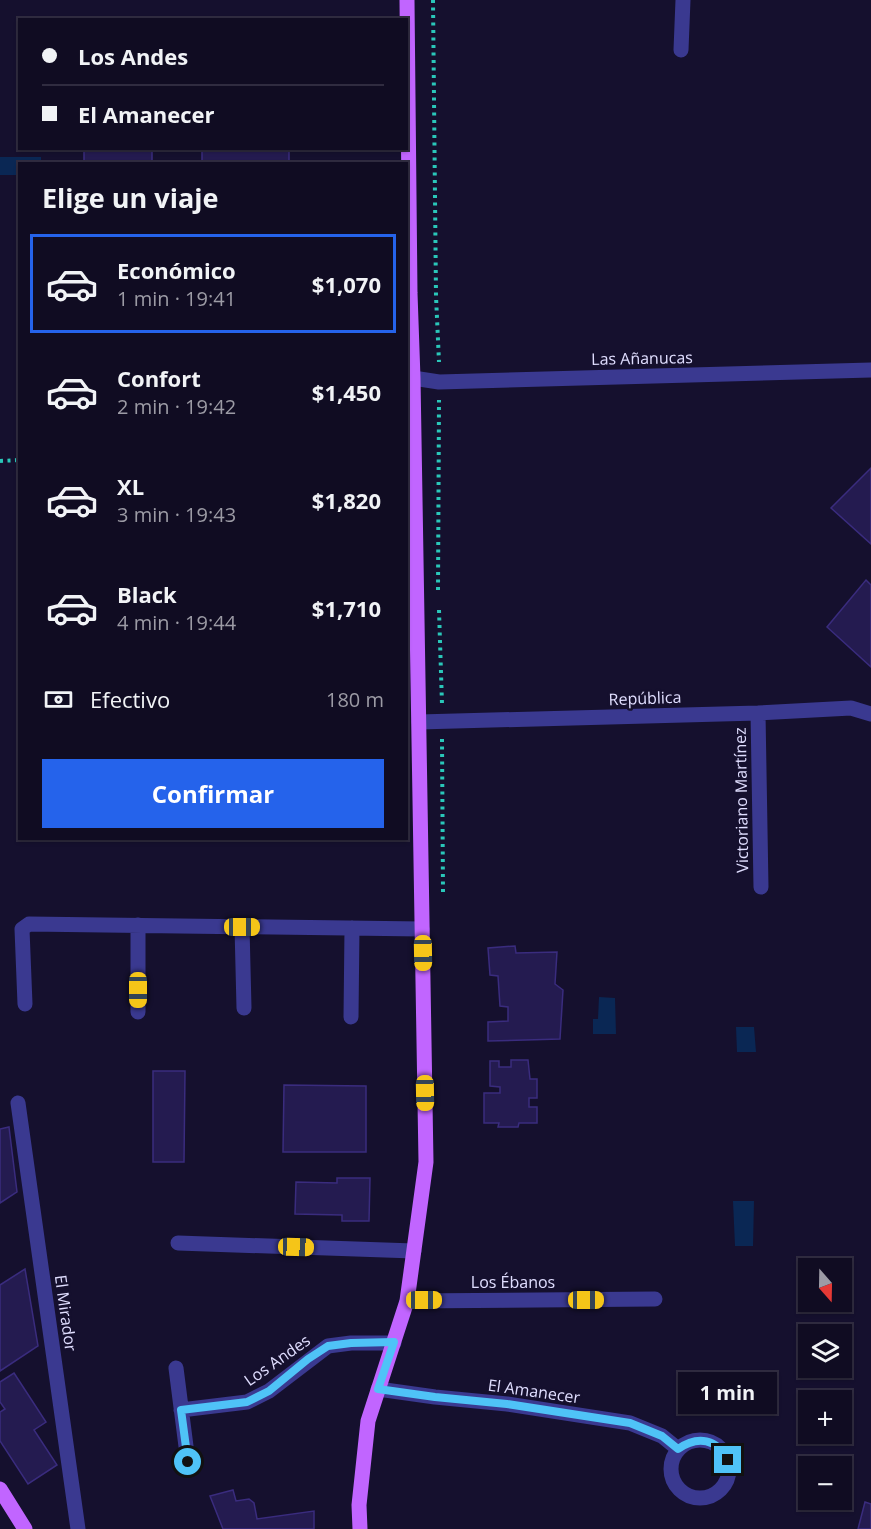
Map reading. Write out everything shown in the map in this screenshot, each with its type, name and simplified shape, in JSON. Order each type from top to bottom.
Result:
[{"type":"main road","points":[[407,0],[407,18]]},
{"type":"main road","points":[[360,1529],[359,1505],[368,1421],[407,1301],[426,1162],[419,722],[412,621],[413,378],[408,293]]},
{"type":"main road","points":[[0,1489],[25,1529]]},
{"type":"street","points":[[681,50],[683,0]]},
{"type":"street","name":"Las Añanucas","points":[[413,378],[439,382],[871,370]]},
{"type":"street","points":[[851,708],[871,705]]},
{"type":"street","name":"República","points":[[419,722],[758,713],[851,708],[871,714]]},
{"type":"street","name":"Victoriano Martínez","points":[[758,713],[761,887]]},
{"type":"street","points":[[25,1004],[22,929],[29,924],[422,929]]},
{"type":"street","points":[[138,926],[138,1012]]},
{"type":"street","points":[[242,927],[244,1008]]},
{"type":"street","points":[[351,1017],[352,928]]},
{"type":"street","name":"El Mirador","points":[[18,1103],[78,1529]]},
{"type":"street","points":[[178,1243],[414,1251]]},
{"type":"street","name":"Los Ébanos","points":[[407,1301],[655,1299]]},
{"type":"street","name":"Los Andes","points":[[181,1410],[247,1402],[269,1391],[328,1346],[394,1342]]},
{"type":"street","points":[[176,1368],[188,1462]]},
{"type":"street","name":"El Amanecer","points":[[378,1389],[507,1404],[630,1423],[662,1436],[678,1449]]},
{"type":"path","points":[[0,461],[18,460]]},
{"type":"water","points":[[0,157],[41,157],[41,162],[18,162],[18,175],[0,175]]},
{"type":"water","points":[[599,997],[615,998],[616,1034],[593,1034],[593,1019],[598,1019]]},
{"type":"water","points":[[736,1027],[754,1027],[756,1052],[737,1052]]},
{"type":"water","points":[[733,1201],[754,1201],[753,1246],[735,1246]]},
{"type":"building","points":[[84,150],[152,150],[152,162],[84,162]]},
{"type":"building","points":[[202,150],[289,150],[289,162],[202,162]]},
{"type":"building","points":[[871,468],[871,544],[831,508]]},
{"type":"building","points":[[866,580],[871,585],[871,667],[827,627]]},
{"type":"building","points":[[515,946],[516,953],[557,952],[555,984],[563,990],[560,1039],[488,1041],[488,1022],[508,1021],[508,1007],[500,1006],[498,976],[490,975],[488,948]]},
{"type":"building","points":[[511,1060],[528,1060],[530,1079],[537,1079],[537,1098],[529,1098],[529,1107],[537,1107],[537,1123],[519,1123],[518,1127],[498,1127],[499,1123],[484,1123],[484,1093],[500,1093],[500,1087],[490,1086],[490,1061],[499,1061],[499,1067],[511,1067]]},
{"type":"building","points":[[153,1071],[185,1071],[184,1162],[153,1162]]},
{"type":"building","points":[[284,1085],[366,1086],[366,1152],[283,1152]]},
{"type":"building","points":[[9,1127],[17,1192],[0,1203],[0,1129]]},
{"type":"building","points":[[337,1178],[370,1178],[369,1221],[342,1221],[342,1215],[295,1214],[296,1182],[337,1183]]},
{"type":"building","points":[[25,1269],[38,1346],[0,1371],[0,1285]]},
{"type":"building","points":[[14,1373],[46,1422],[34,1430],[57,1465],[28,1484],[0,1441],[0,1412],[5,1409],[0,1402],[0,1382]]},
{"type":"building","points":[[233,1490],[236,1501],[249,1499],[254,1503],[257,1519],[314,1511],[314,1529],[223,1529],[210,1496]]},
{"type":"building","points":[[865,1502],[871,1504],[871,1529],[858,1529]]},
{"type":"route","points":[[188,1462],[181,1410],[247,1402],[269,1391],[328,1346],[394,1342],[378,1389],[507,1404],[630,1423],[662,1436],[678,1449],[696,1440],[707,1440],[716,1444],[728,1460]]}]
